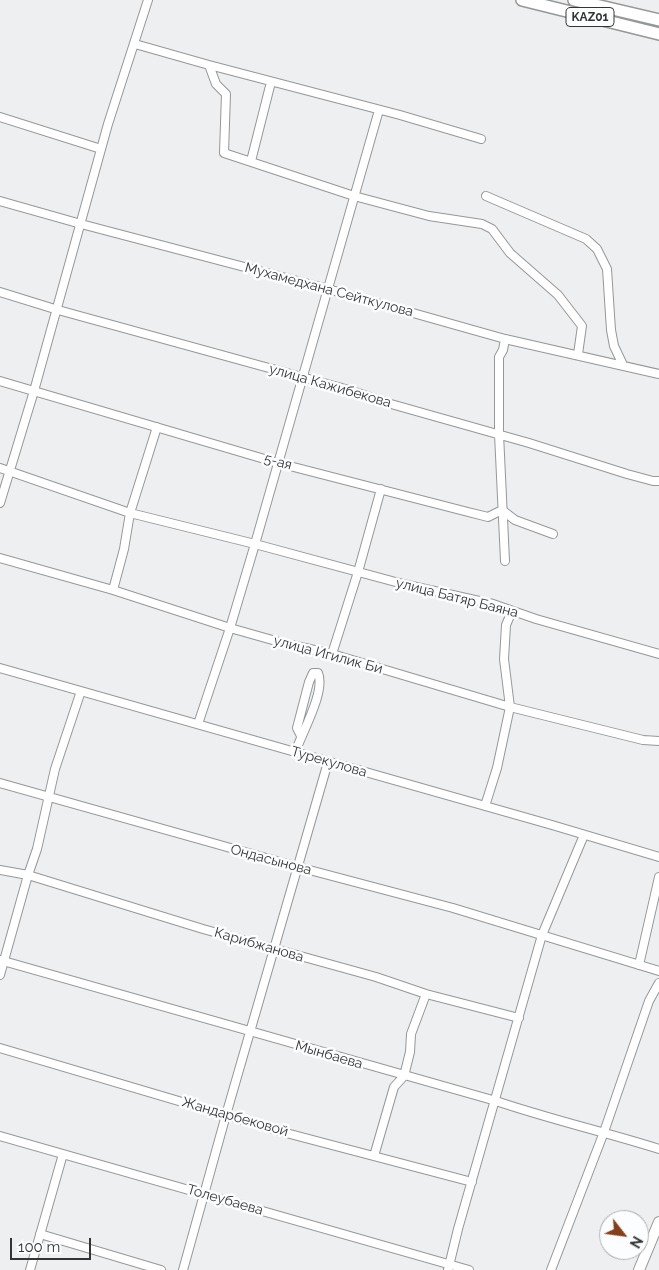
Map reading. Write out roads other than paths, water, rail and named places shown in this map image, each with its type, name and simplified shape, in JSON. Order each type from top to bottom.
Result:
[{"type":"highway","name":"KАZ01","points":[[522,0],[659,34]]},
{"type":"highway","name":"KАZ01","points":[[574,0],[659,20]]},
{"type":"main road","points":[[639,1270],[659,1222]]},
{"type":"street","points":[[0,503],[58,310],[101,149],[148,0]]},
{"type":"street","points":[[135,44],[480,139]]},
{"type":"street","points":[[209,65],[216,84],[226,94],[224,153],[354,196],[429,216],[482,224],[492,229],[510,253],[558,295],[582,326],[578,354]]},
{"type":"street","points":[[251,161],[271,82]]},
{"type":"street","points":[[198,724],[230,628],[255,544],[379,110]]},
{"type":"street","points":[[0,117],[101,149]]},
{"type":"street","points":[[486,196],[586,239],[598,249],[607,269],[611,330],[614,346],[623,365]]},
{"type":"street","name":"Мухамедхана Сейткулова","points":[[0,201],[328,289],[505,339],[578,354],[659,374]]},
{"type":"street","name":"улица Кажибекова","points":[[0,292],[58,310],[530,442],[627,474],[659,481]]},
{"type":"street","points":[[505,339],[503,350],[499,357],[499,434],[505,561]]},
{"type":"street","name":"5-ая","points":[[0,381],[278,463],[381,490],[488,517],[502,510]]},
{"type":"street","points":[[113,590],[124,549],[130,513],[157,427]]},
{"type":"street","name":"улица Батяр Баяна","points":[[0,468],[130,513],[403,584],[493,604],[659,654]]},
{"type":"street","points":[[332,654],[381,490]]},
{"type":"street","points":[[502,510],[515,520],[553,534]]},
{"type":"street","name":"улица Игилик Би","points":[[0,558],[113,590],[230,628],[332,654],[510,707],[643,740],[659,741]]},
{"type":"street","points":[[485,806],[497,768],[510,707],[504,659],[506,625],[512,611]]},
{"type":"street","name":"Турекулова","points":[[0,668],[659,857]]},
{"type":"street","points":[[295,753],[301,736],[306,730],[317,699],[320,682],[318,673],[313,673],[309,682],[297,728],[301,736]]},
{"type":"street","points":[[0,975],[2,960],[38,849],[54,769],[81,691]]},
{"type":"street","points":[[183,1270],[328,762]]},
{"type":"street","name":"Ондасынова","points":[[0,783],[298,867],[453,908],[659,971]]},
{"type":"street","points":[[449,1267],[542,934],[584,835]]},
{"type":"street","name":"Карибжанова","points":[[0,870],[28,875],[203,929],[376,977],[426,994],[519,1018]]},
{"type":"street","points":[[639,965],[659,877]]},
{"type":"street","name":"Мынбаева","points":[[2,960],[496,1101],[535,1114],[604,1132],[659,1150]]},
{"type":"street","points":[[551,1270],[604,1132],[649,1001],[659,983]]},
{"type":"street","points":[[374,1156],[394,1087],[404,1076],[410,1052],[411,1034],[426,994]]},
{"type":"street","name":"Жандарбековой","points":[[0,1048],[226,1114],[472,1182]]},
{"type":"street","name":"Толеубаева","points":[[0,1136],[449,1267],[469,1270]]},
{"type":"street","points":[[30,1270],[64,1154]]},
{"type":"street","points":[[40,1234],[162,1270]]}]
